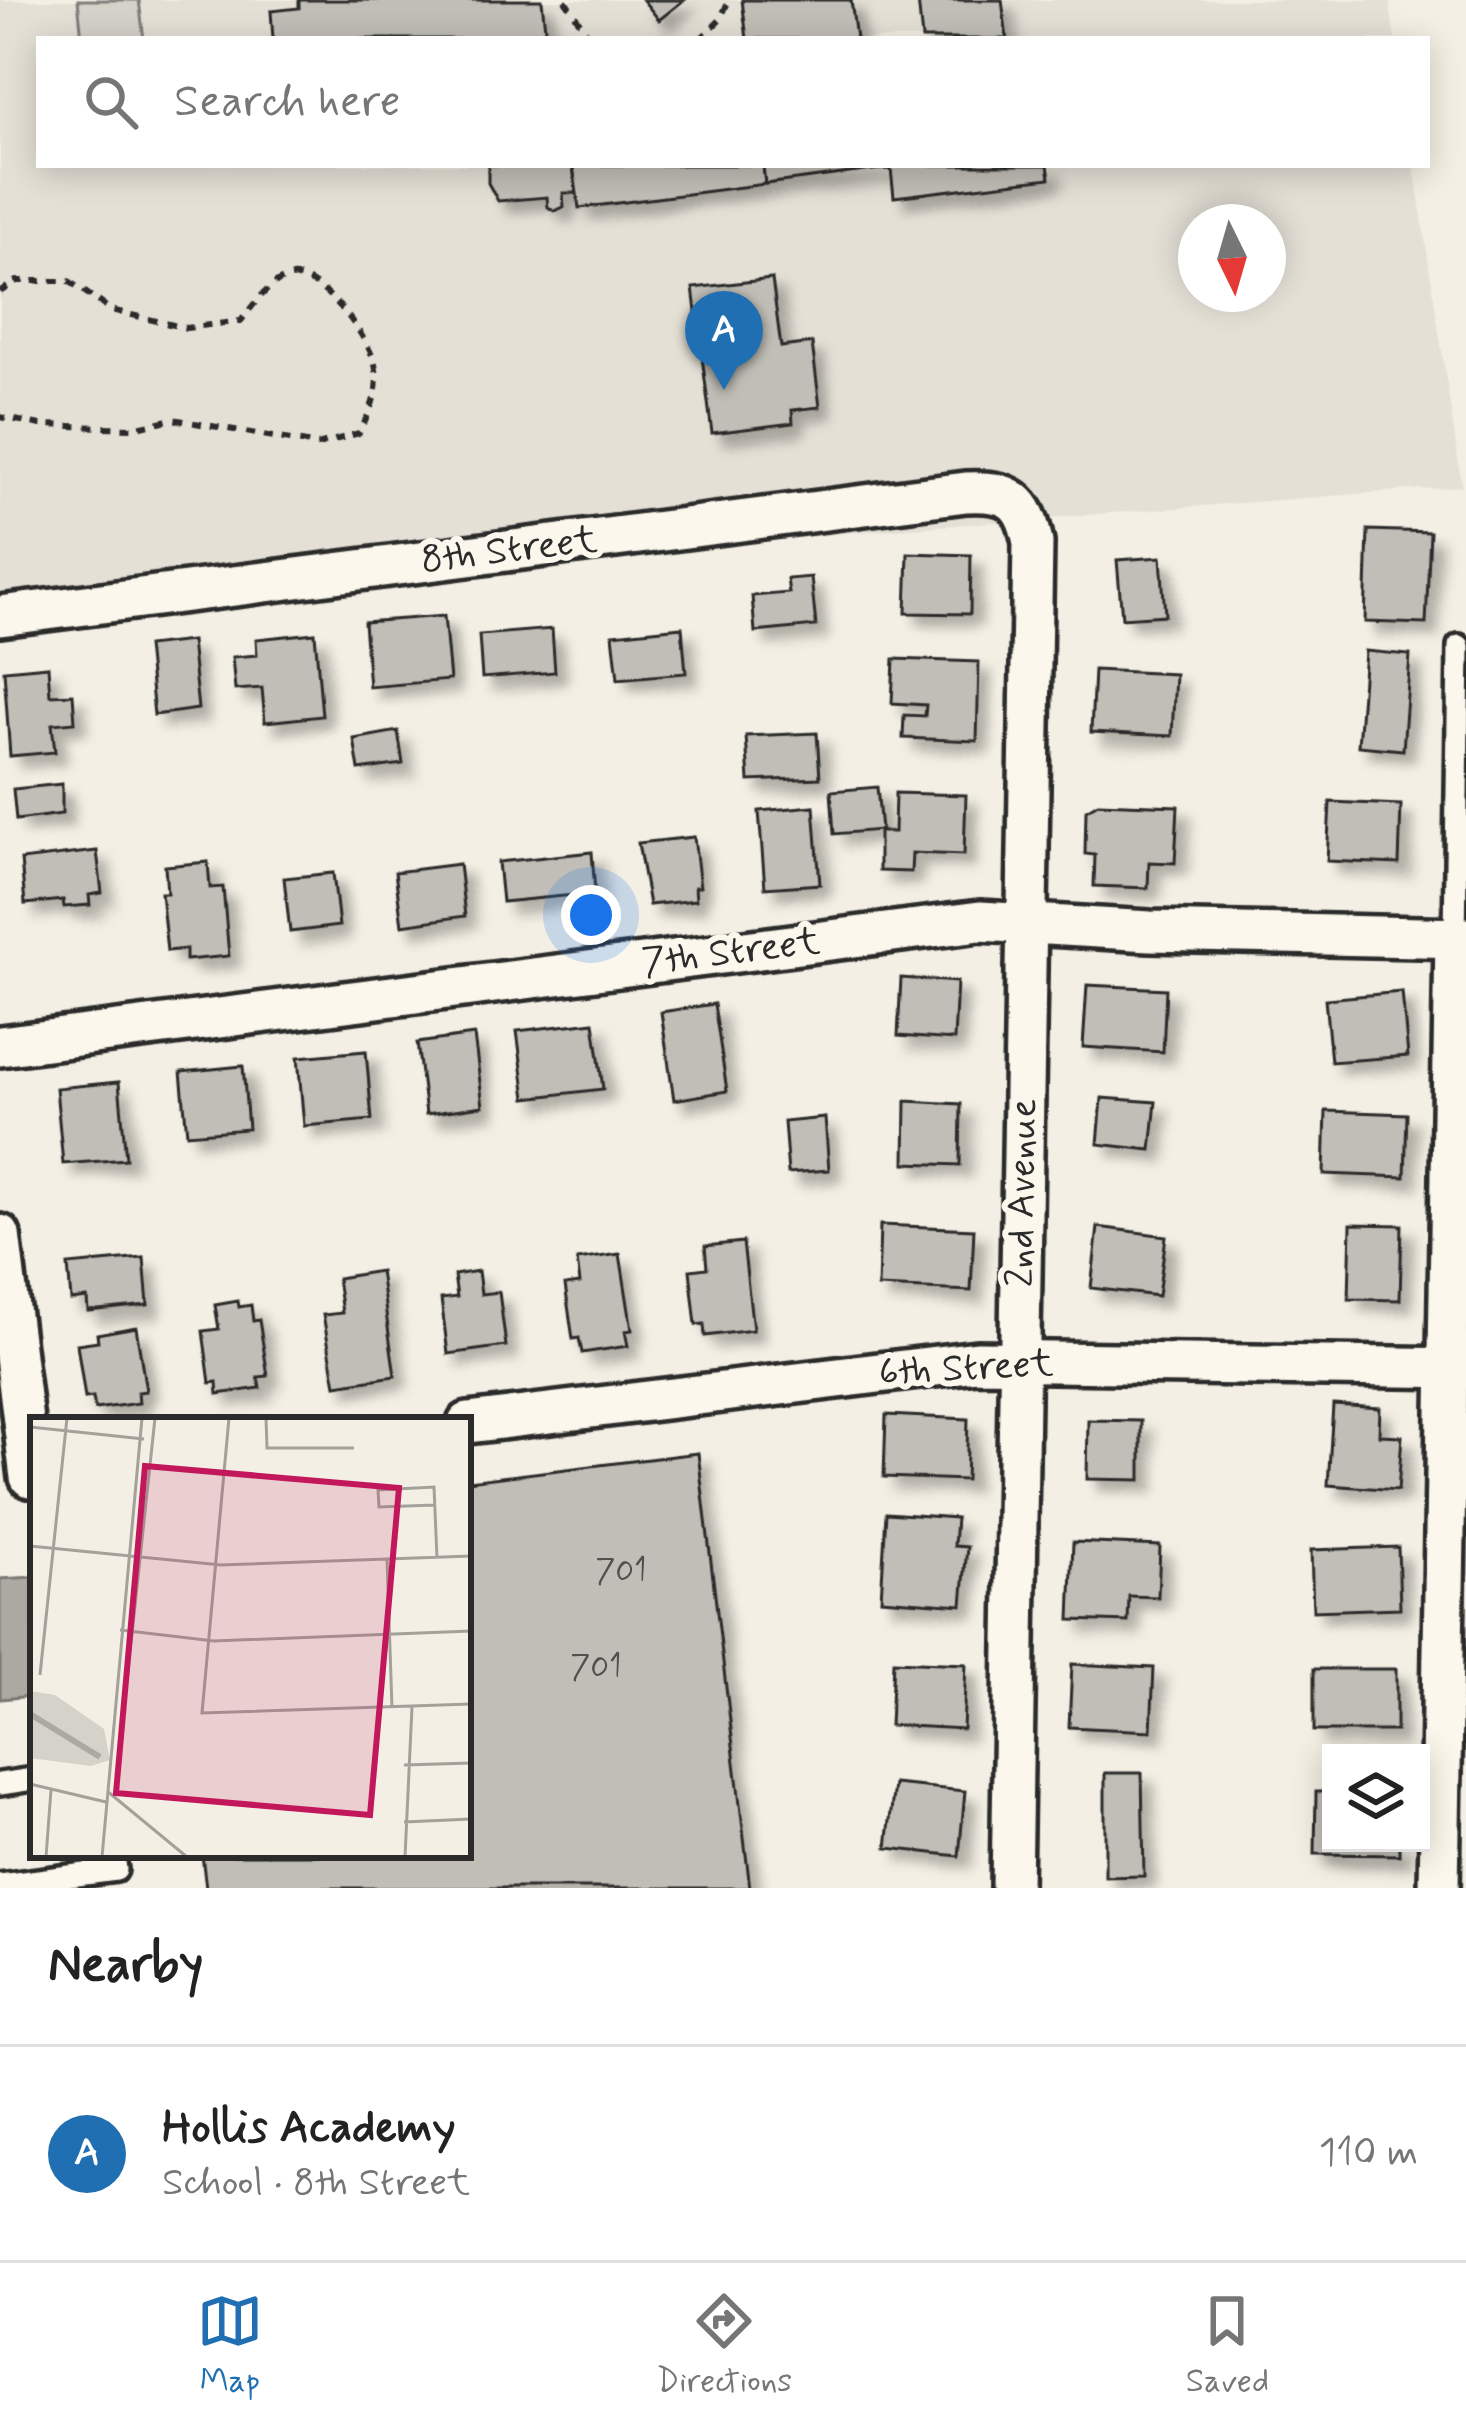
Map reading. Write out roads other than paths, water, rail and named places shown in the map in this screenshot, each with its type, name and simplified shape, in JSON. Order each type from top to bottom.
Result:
[{"type":"street","name":"8th Street","points":[[0,616],[966,492],[988,491],[1017,502]]},
{"type":"street","name":"2nd Avenue","points":[[1011,1888],[1033,544],[1028,516],[1017,502]]},
{"type":"street","name":"7th Street","points":[[0,1046],[980,921],[1461,938]]},
{"type":"street","points":[[1439,1888],[1457,1368],[1461,938]]},
{"type":"street","points":[[0,1235],[21,1478]]},
{"type":"street","name":"6th Street","points":[[471,1423],[977,1361],[1457,1368]]},
{"type":"lane","points":[[1459,646],[1461,938]]},
{"type":"lane","points":[[0,1784],[30,1780]]},
{"type":"lane","points":[[0,1885],[116,1870],[114,1858]]},
{"type":"place","name":"Hollis Academy","points":[[724,390]]}]
